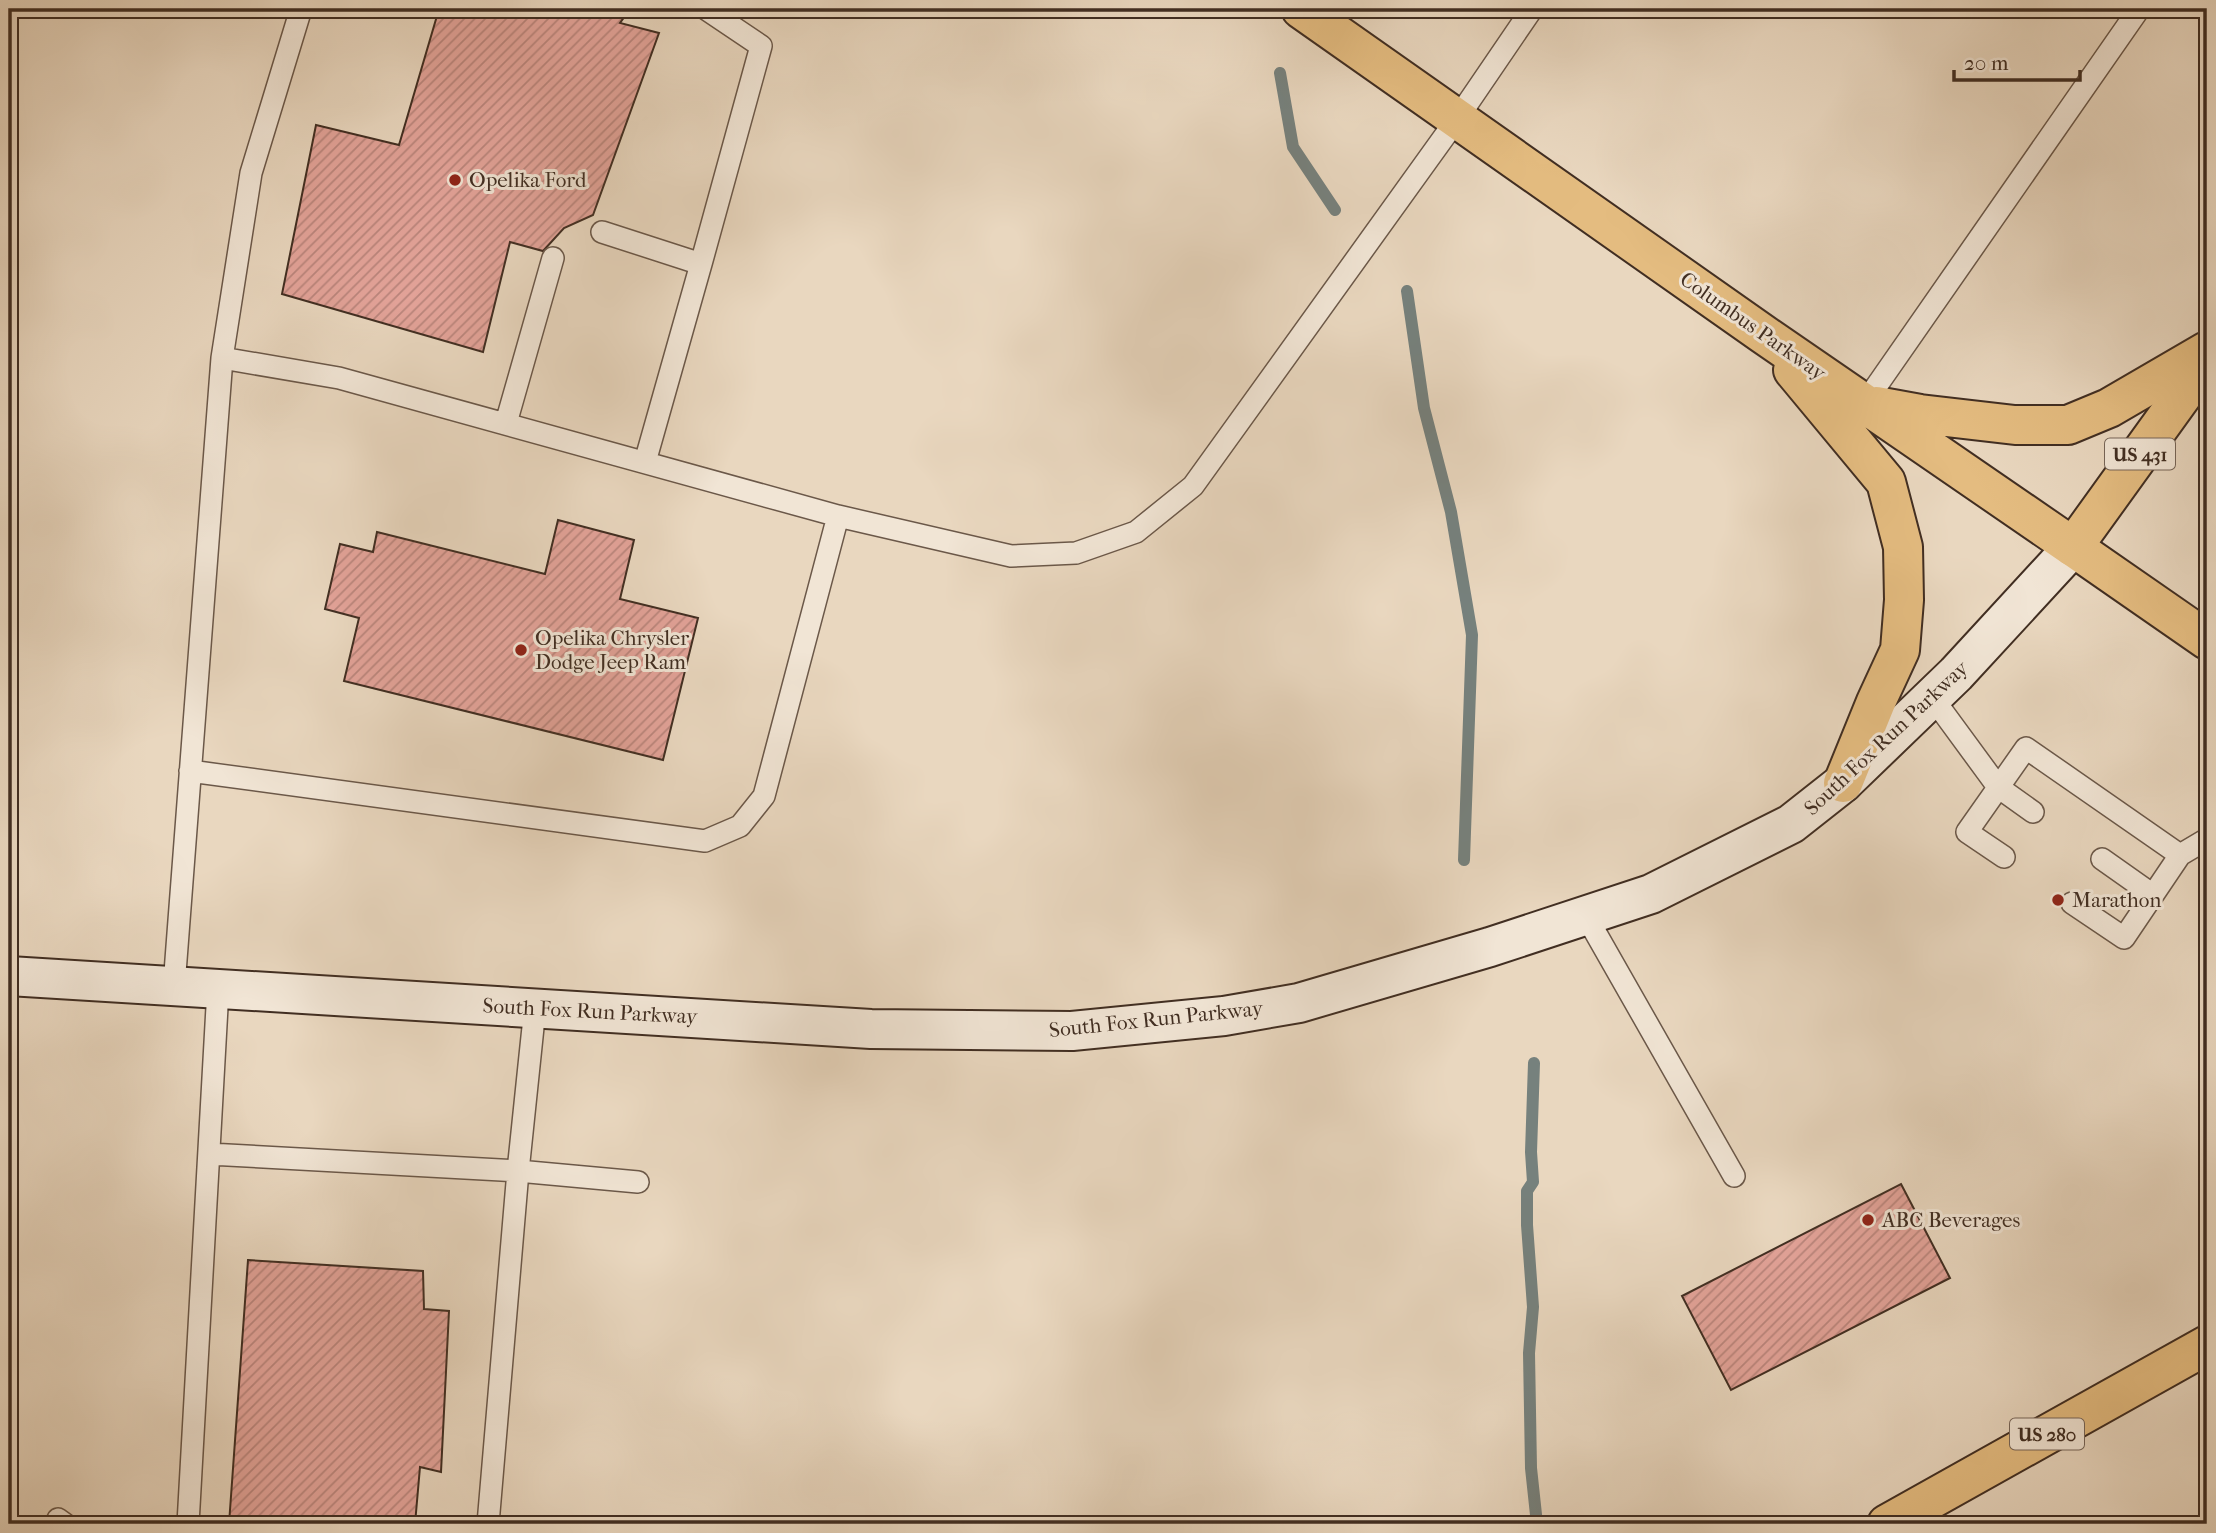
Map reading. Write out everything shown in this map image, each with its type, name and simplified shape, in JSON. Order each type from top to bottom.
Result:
[{"type":"main road","name":"Columbus Parkway","points":[[1301,9],[1763,334],[2207,640]]},
{"type":"main road","points":[[1763,334],[1886,482],[1903,547],[1904,600],[1900,650],[1843,783]]},
{"type":"main road","points":[[1864,404],[1920,414],[2015,425],[2068,425],[2109,408],[2207,351]]},
{"type":"main road","name":"US 431","points":[[2073,547],[2207,361]]},
{"type":"main road","name":"US 280","points":[[1887,1524],[2207,1345]]},
{"type":"street","name":"South Fox Run Parkway","points":[[9,976],[871,1029],[1072,1031],[1224,1016],[1299,1003],[1490,947],[1651,894],[1791,824],[1843,783],[1965,665],[2073,547]]},
{"type":"lane","points":[[174,986],[222,358],[251,173],[301,9]]},
{"type":"lane","points":[[645,462],[761,46],[706,9]]},
{"type":"lane","points":[[222,358],[339,378],[838,516],[1011,556],[1076,553],[1136,532],[1193,486],[1457,119],[1532,9]]},
{"type":"lane","points":[[1864,404],[2139,9]]},
{"type":"lane","points":[[603,232],[701,264]]},
{"type":"lane","points":[[506,423],[553,258]]},
{"type":"lane","points":[[190,771],[705,841],[740,826],[764,796],[838,516]]},
{"type":"lane","points":[[1932,696],[1998,788],[2033,812]]},
{"type":"lane","points":[[2004,857],[1967,832],[2026,748],[2180,855]]},
{"type":"lane","points":[[2072,902],[2124,938],[2180,855],[2207,839]]},
{"type":"lane","points":[[2102,859],[2153,895]]},
{"type":"lane","points":[[1586,916],[1734,1176]]},
{"type":"lane","points":[[188,1524],[218,989]]},
{"type":"lane","points":[[488,1524],[518,1171],[535,1008]]},
{"type":"lane","points":[[209,1154],[518,1171],[638,1182]]},
{"type":"building","name":"Opelika Ford","points":[[439,9],[630,9],[620,23],[659,33],[593,215],[564,228],[543,251],[510,242],[483,352],[282,294],[316,125],[399,145]]},
{"type":"building","name":"Opelika Chrysler Dodge Jeep Ram","points":[[558,520],[634,540],[620,599],[698,618],[663,760],[344,681],[359,618],[325,609],[340,544],[373,552],[377,532],[545,574]]},
{"type":"building","points":[[1901,1184],[1950,1278],[1731,1390],[1682,1296]]},
{"type":"building","points":[[248,1260],[423,1271],[424,1309],[449,1311],[441,1472],[420,1467],[415,1524],[229,1524]]},
{"type":"waterway","points":[[1280,73],[1293,147],[1335,210]]},
{"type":"waterway","points":[[1407,291],[1424,408],[1451,512],[1472,635],[1464,860]]},
{"type":"waterway","points":[[1534,1063],[1531,1152],[1533,1182],[1527,1191],[1527,1225],[1533,1307],[1529,1353],[1531,1468],[1537,1524]]},
{"type":"place","name":"Opelika Ford","points":[[455,180]]},
{"type":"place","name":"Opelika Chrysler Dodge Jeep Ram","points":[[521,650]]},
{"type":"place","name":"Marathon","points":[[2058,900]]},
{"type":"place","name":"ABC Beverages","points":[[1868,1220]]}]
